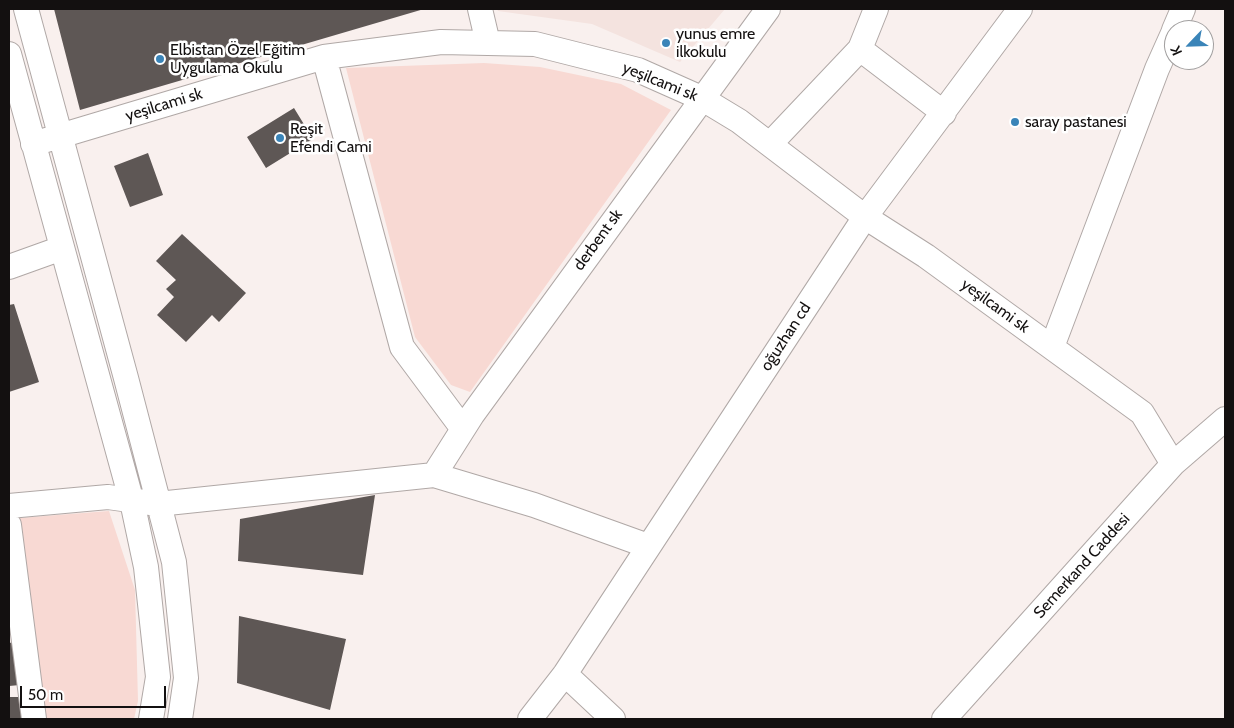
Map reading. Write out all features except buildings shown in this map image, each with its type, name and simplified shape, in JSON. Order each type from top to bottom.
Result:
[{"type":"street","points":[[26,9],[174,562],[186,678],[180,719]]},
{"type":"street","points":[[480,9],[488,43]]},
{"type":"street","name":"derbent sk","points":[[434,475],[463,430],[701,98],[768,9]]},
{"type":"street","points":[[770,144],[860,49],[876,9]]},
{"type":"street","name":"oğuzhan cd","points":[[530,719],[565,674],[865,217],[1020,9]]},
{"type":"street","name":"yeşilcami sk","points":[[33,144],[324,57],[441,42],[535,44],[638,70],[701,98],[739,121],[865,217],[926,256],[1142,413],[1173,464]]},
{"type":"street","points":[[860,49],[944,113]]},
{"type":"street","points":[[1052,347],[1164,53]]},
{"type":"street","points":[[9,54],[131,500],[146,567],[158,677],[151,719]]},
{"type":"street","points":[[324,57],[402,347],[463,430]]},
{"type":"street","points":[[9,266],[62,248]]},
{"type":"street","name":"Semerkand Caddesi","points":[[944,719],[1173,464],[1225,419]]},
{"type":"street","points":[[9,506],[108,497],[158,504],[434,475],[534,505],[648,546]]},
{"type":"street","points":[[9,525],[34,719]]},
{"type":"street","points":[[565,674],[613,719]]},
{"type":"shaded area","name":"yunus emre ilkokulu","points":[[497,9],[725,9],[680,62],[592,24],[498,11]]},
{"type":"shaded area","points":[[484,63],[540,67],[621,84],[671,110],[470,392],[451,385],[415,337],[346,68]]},
{"type":"shaded area","points":[[109,511],[135,590],[138,701],[134,719],[36,719],[19,518]]},
{"type":"place","name":"yunus emre ilkokulu","points":[[666,43]]},
{"type":"place","name":"Elbistan Özel Eğitim Uygulama Okulu","points":[[160,59]]},
{"type":"place","name":"saray pastanesi","points":[[1015,122]]},
{"type":"place","name":"Reşit Efendi Cami","points":[[280,138]]}]
